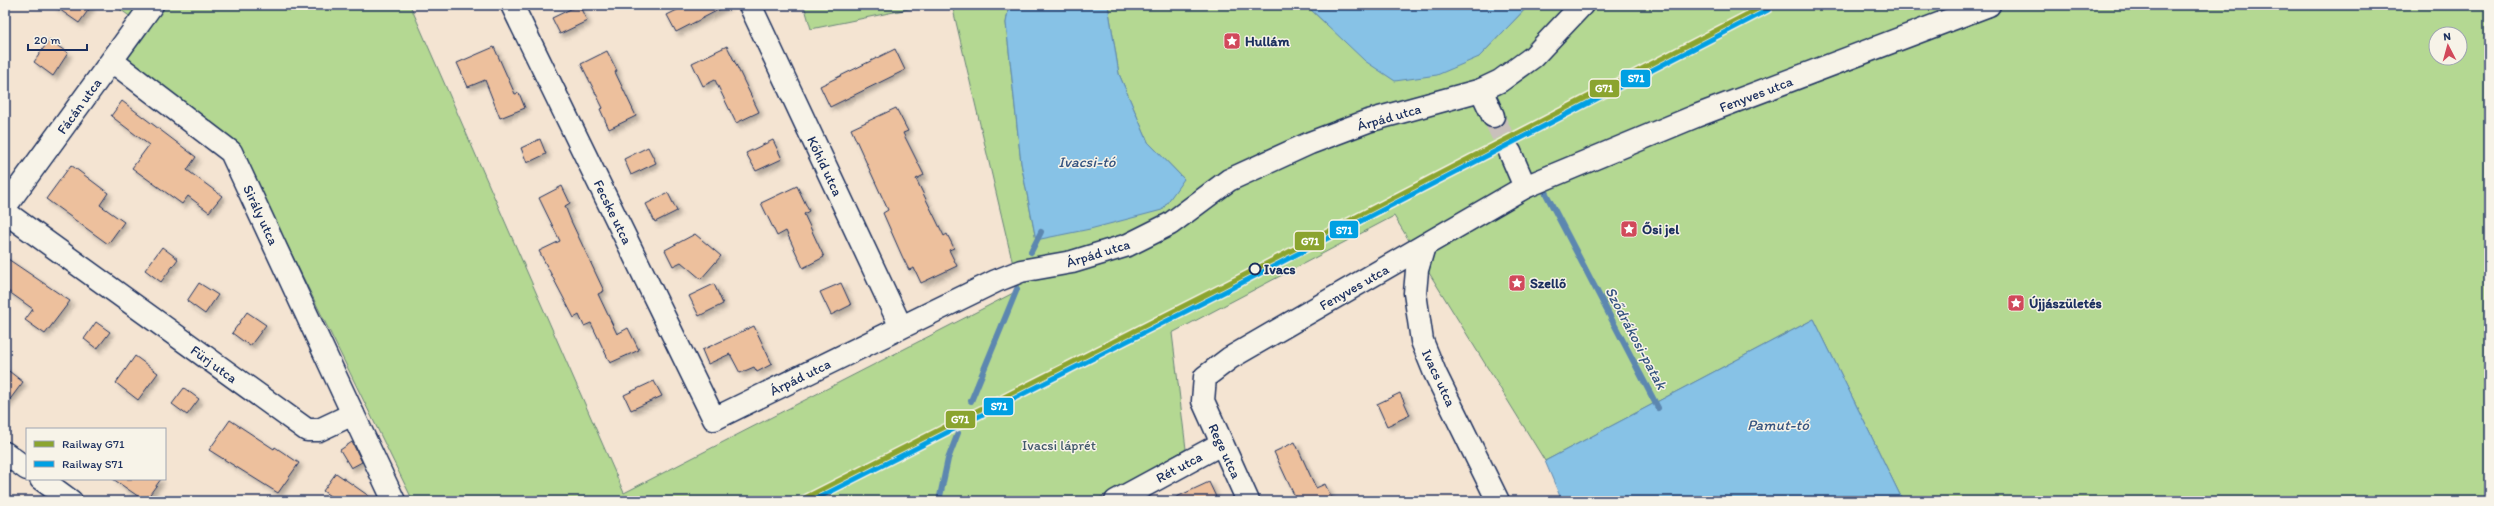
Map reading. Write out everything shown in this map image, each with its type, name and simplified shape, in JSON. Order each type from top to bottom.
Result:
[{"type":"street","name":"Fácán utca","points":[[5,207],[152,5]]},
{"type":"street","name":"Fecske utca","points":[[512,5],[714,419]]},
{"type":"street","name":"Kőhíd utca","points":[[750,5],[901,327]]},
{"type":"street","name":"Árpád utca","points":[[714,419],[996,281],[1021,271],[1098,256],[1148,236],[1170,224],[1229,180],[1310,143],[1368,121],[1481,90],[1500,81],[1533,57],[1582,5]]},
{"type":"street","name":"Fenyves utca","points":[[1203,401],[1205,377],[1230,358],[1525,187],[1696,116],[1989,5]]},
{"type":"street","name":"Sirály utca","points":[[112,61],[231,152],[353,414]]},
{"type":"street","points":[[1481,90],[1493,116]]},
{"type":"street","points":[[1510,152],[1525,187]]},
{"type":"street","name":"Fürj utca","points":[[5,212],[307,430],[319,430],[353,414]]},
{"type":"street","name":"Ivacs utca","points":[[1424,246],[1417,270],[1415,293],[1422,341],[1435,373],[1498,501]]},
{"type":"street","name":"Rege utca","points":[[1203,401],[1221,444],[1248,501]]},
{"type":"street","points":[[353,414],[394,501]]},
{"type":"street","name":"Rét utca","points":[[1116,501],[1221,444]]},
{"type":"street","points":[[5,453],[26,468]]},
{"type":"street","points":[[42,480],[71,501]]},
{"type":"green space","name":"Ivacsi láprét","points":[[114,5],[410,5],[624,493],[1019,290],[952,5],[1009,5],[1006,23],[1021,163],[1036,240],[1184,179],[1148,142],[1119,74],[1108,5],[1306,5],[1326,24],[1479,57],[1529,5],[2489,5],[2489,501],[1903,501],[1814,319],[1545,461],[1394,216],[1172,333],[1186,449],[1094,501],[413,501],[237,143],[127,60],[149,30]]},
{"type":"green space","points":[[804,5],[928,5],[811,29]]},
{"type":"water","name":"Ivacsi-tó","points":[[1009,5],[1108,5],[1119,74],[1148,142],[1184,179],[1162,210],[1090,229],[1036,240],[1021,163],[1006,23]]},
{"type":"water","points":[[1306,5],[1529,5],[1479,57],[1437,75],[1395,81],[1365,61]]},
{"type":"water","name":"Pamut-tó","points":[[1814,319],[1903,501],[1562,501],[1545,461]]},
{"type":"building","points":[[53,5],[92,5],[79,23]]},
{"type":"building","points":[[579,5],[587,21],[560,34],[552,18]]},
{"type":"building","points":[[687,5],[728,5],[676,32],[667,15]]},
{"type":"building","points":[[49,40],[68,53],[53,76],[34,62]]},
{"type":"building","points":[[727,46],[759,112],[736,123],[715,80],[703,86],[692,63]]},
{"type":"building","points":[[494,47],[515,94],[519,93],[525,108],[500,118],[485,80],[468,87],[457,63]]},
{"type":"building","points":[[895,49],[905,70],[830,107],[820,86]]},
{"type":"building","points":[[607,51],[617,71],[615,72],[636,116],[609,129],[600,109],[603,108],[581,64]]},
{"type":"building","points":[[122,101],[196,157],[187,170],[222,196],[209,212],[188,196],[182,204],[132,168],[149,145],[111,116]]},
{"type":"building","points":[[896,108],[908,131],[903,133],[924,175],[916,179],[944,236],[947,234],[954,248],[949,250],[957,266],[921,283],[914,268],[909,270],[902,256],[883,213],[888,210],[851,129]]},
{"type":"building","points":[[540,139],[546,154],[527,163],[521,148]]},
{"type":"building","points":[[773,140],[782,159],[756,171],[746,153]]},
{"type":"building","points":[[648,147],[656,163],[631,175],[624,159]]},
{"type":"building","points":[[71,165],[108,193],[100,205],[124,222],[108,244],[46,199]]},
{"type":"building","points":[[562,186],[570,203],[565,206],[571,221],[604,291],[598,294],[617,334],[628,328],[639,350],[610,363],[591,323],[584,326],[579,315],[574,318],[539,251],[560,241],[539,198]]},
{"type":"building","points":[[797,186],[809,211],[804,214],[824,257],[803,268],[786,231],[777,236],[761,203]]},
{"type":"building","points":[[668,193],[677,211],[655,222],[646,204]]},
{"type":"building","points":[[695,234],[721,256],[701,279],[681,262],[673,266],[665,250]]},
{"type":"building","points":[[162,247],[178,259],[161,282],[145,270]]},
{"type":"building","points":[[5,257],[70,301],[45,334],[25,320],[33,309],[5,289]]},
{"type":"building","points":[[199,283],[218,295],[205,314],[187,301]]},
{"type":"building","points":[[841,283],[851,305],[831,315],[820,292]]},
{"type":"building","points":[[714,284],[723,304],[699,316],[689,296]]},
{"type":"building","points":[[247,312],[266,325],[250,346],[232,333]]},
{"type":"building","points":[[96,322],[110,332],[97,349],[84,339]]},
{"type":"building","points":[[754,326],[772,364],[757,372],[754,367],[740,373],[730,354],[708,364],[702,350]]},
{"type":"building","points":[[135,356],[158,373],[138,400],[116,383]]},
{"type":"building","points":[[5,368],[23,382],[5,406]]},
{"type":"building","points":[[654,381],[662,396],[631,410],[624,395]]},
{"type":"building","points":[[184,388],[199,399],[187,415],[172,404]]},
{"type":"building","points":[[1400,393],[1410,415],[1387,426],[1377,404]]},
{"type":"building","points":[[230,420],[274,449],[275,447],[299,463],[278,493],[209,450]]},
{"type":"building","points":[[352,442],[362,462],[351,468],[340,450]]},
{"type":"building","points":[[1295,442],[1316,488],[1325,484],[1333,501],[1287,501],[1295,497],[1274,452]]},
{"type":"building","points":[[336,473],[376,501],[337,501],[323,491]]},
{"type":"building","points":[[114,480],[160,480],[145,501]]},
{"type":"building","points":[[1209,482],[1216,497],[1207,501],[1168,501]]},
{"type":"waterway","name":"Sződrákosi-patak","points":[[1543,188],[1658,408]]},
{"type":"waterway","points":[[1031,252],[1041,232]]},
{"type":"waterway","points":[[971,401],[1017,289]]},
{"type":"waterway","points":[[939,501],[948,459],[958,433]]},
{"type":"tunnel","points":[[1493,116],[1510,152]]},
{"type":"rail line","name":"G71","points":[[799,501],[1223,286],[1765,5]]},
{"type":"rail line","name":"S71","points":[[812,501],[1226,291],[1768,10]]},
{"type":"place","name":"Hullám","points":[[1232,41]]},
{"type":"place","name":"Ősi jel","points":[[1629,229]]},
{"type":"place","name":"Ivacs","points":[[1255,269]]},
{"type":"place","name":"Szellő","points":[[1517,283]]},
{"type":"place","name":"Újjászületés","points":[[2016,303]]}]
